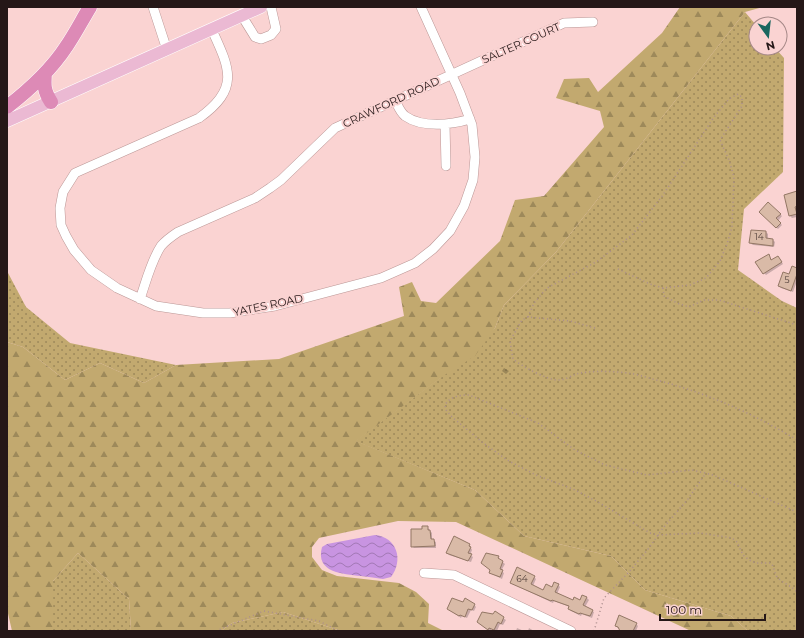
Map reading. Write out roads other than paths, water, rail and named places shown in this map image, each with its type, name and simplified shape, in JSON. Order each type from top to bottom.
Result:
[{"type":"highway","points":[[7,107],[45,73],[66,48],[90,7]]},
{"type":"highway","points":[[45,73],[45,93],[51,102]]},
{"type":"main road","points":[[7,121],[261,7]]},
{"type":"street","points":[[153,7],[167,50]]},
{"type":"street","points":[[242,16],[255,37],[261,39],[271,35],[276,29],[271,7]]},
{"type":"street","name":"YATES ROAD","points":[[212,30],[228,69],[228,81],[221,98],[212,109],[199,118],[75,173],[62,192],[60,208],[61,225],[74,250],[91,270],[118,288],[156,306],[203,313],[230,314],[275,306],[382,278],[415,264],[433,249],[450,231],[464,206],[473,180],[475,157],[472,125],[452,74],[421,7]]},
{"type":"street","name":"SALTER COURT","points":[[452,74],[564,23],[593,22]]},
{"type":"street","name":"CRAWFORD ROAD","points":[[140,299],[155,259],[161,247],[168,239],[178,232],[255,198],[281,180],[335,128],[452,74]]},
{"type":"street","points":[[395,100],[399,109],[404,115],[416,121],[445,124],[470,119]]},
{"type":"street","points":[[445,124],[446,166]]},
{"type":"street","points":[[424,573],[454,575],[571,631]]},
{"type":"water","points":[[375,535],[389,540],[396,550],[397,564],[391,577],[383,579],[339,573],[327,567],[323,562],[321,556],[322,547],[327,544]]}]
